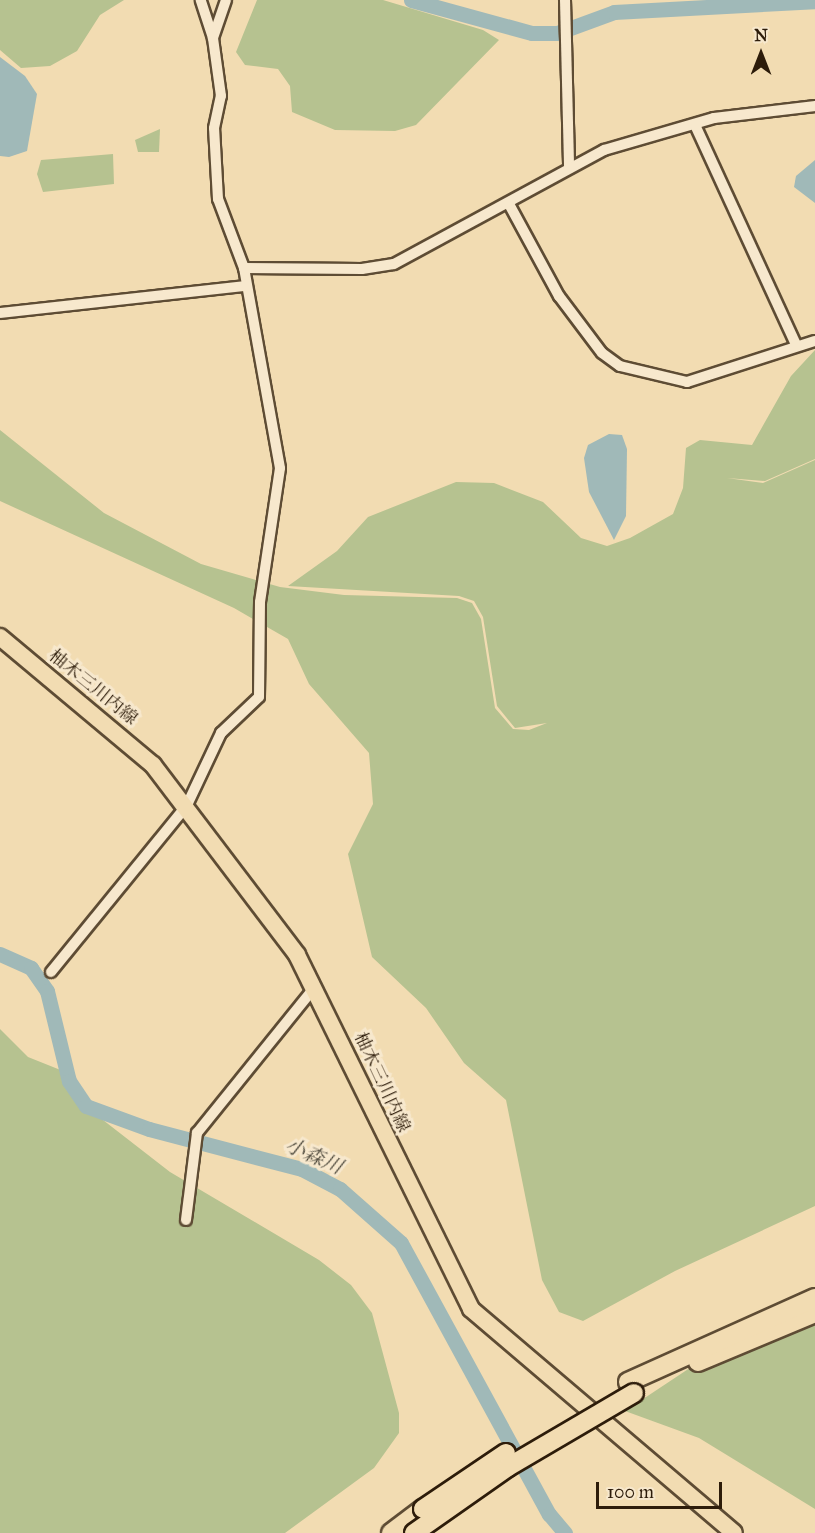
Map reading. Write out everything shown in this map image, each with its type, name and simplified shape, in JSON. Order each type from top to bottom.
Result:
[{"type":"highway","points":[[391,1533],[423,1509],[631,1388],[815,1298]]},
{"type":"highway","points":[[414,1533],[508,1467],[631,1388],[815,1313]]},
{"type":"main road","name":"柚木三川内線","points":[[0,637],[131,743],[187,805],[316,986],[471,1309],[734,1533]]},
{"type":"street","points":[[51,972],[187,805],[209,749],[259,697],[260,602],[280,468],[264,359],[246,286],[244,268],[218,199],[214,128],[221,96],[213,38],[201,0]]},
{"type":"street","points":[[213,38],[226,0]]},
{"type":"street","points":[[565,0],[569,168]]},
{"type":"street","points":[[244,268],[383,267],[509,204],[569,168],[616,146],[695,125],[815,106]]},
{"type":"street","points":[[695,125],[796,345]]},
{"type":"street","points":[[509,204],[559,296],[602,353],[620,366],[687,382],[796,345],[815,341]]},
{"type":"street","points":[[0,313],[246,286]]},
{"type":"street","points":[[186,1220],[197,1133],[316,986]]},
{"type":"green space","points":[[0,0],[124,0],[100,15],[77,51],[50,66],[21,68],[0,50]]},
{"type":"green space","points":[[257,0],[383,0],[483,30],[499,40],[416,125],[395,131],[335,130],[292,112],[290,86],[278,69],[245,65],[236,52]]},
{"type":"green space","points":[[160,129],[159,152],[138,152],[135,140]]},
{"type":"green space","points":[[113,154],[114,184],[43,192],[37,174],[41,160]]},
{"type":"green space","points":[[815,350],[815,459],[765,481],[727,478],[763,483],[815,460],[815,1206],[675,1271],[583,1321],[559,1312],[542,1280],[506,1100],[464,1063],[426,1008],[372,957],[348,854],[373,804],[369,753],[309,684],[288,639],[234,608],[0,501],[0,430],[104,513],[201,564],[280,587],[344,595],[457,598],[472,603],[481,619],[495,708],[513,729],[529,730],[547,723],[515,728],[497,706],[483,617],[474,601],[459,596],[288,586],[337,551],[368,517],[456,482],[494,483],[543,502],[581,538],[607,546],[630,538],[673,514],[683,488],[686,448],[700,440],[752,445],[791,376]]},
{"type":"green space","points":[[0,1029],[28,1057],[63,1071],[94,1113],[170,1172],[319,1260],[351,1285],[372,1313],[399,1413],[399,1433],[374,1468],[285,1533],[0,1533]]},
{"type":"green space","points":[[815,1302],[815,1509],[699,1438],[625,1411],[729,1342]]},
{"type":"water","points":[[0,57],[25,76],[37,94],[27,151],[9,157],[0,156]]},
{"type":"water","points":[[815,160],[815,203],[794,187],[796,176]]},
{"type":"water","points":[[609,434],[622,435],[627,449],[626,516],[614,540],[589,492],[584,458],[588,445]]},
{"type":"waterway","points":[[411,0],[532,33],[557,33],[614,12],[815,1]]},
{"type":"waterway","name":"小森川","points":[[0,954],[31,968],[47,991],[69,1081],[86,1106],[149,1129],[302,1169],[340,1189],[401,1243],[549,1514],[565,1533]]}]
